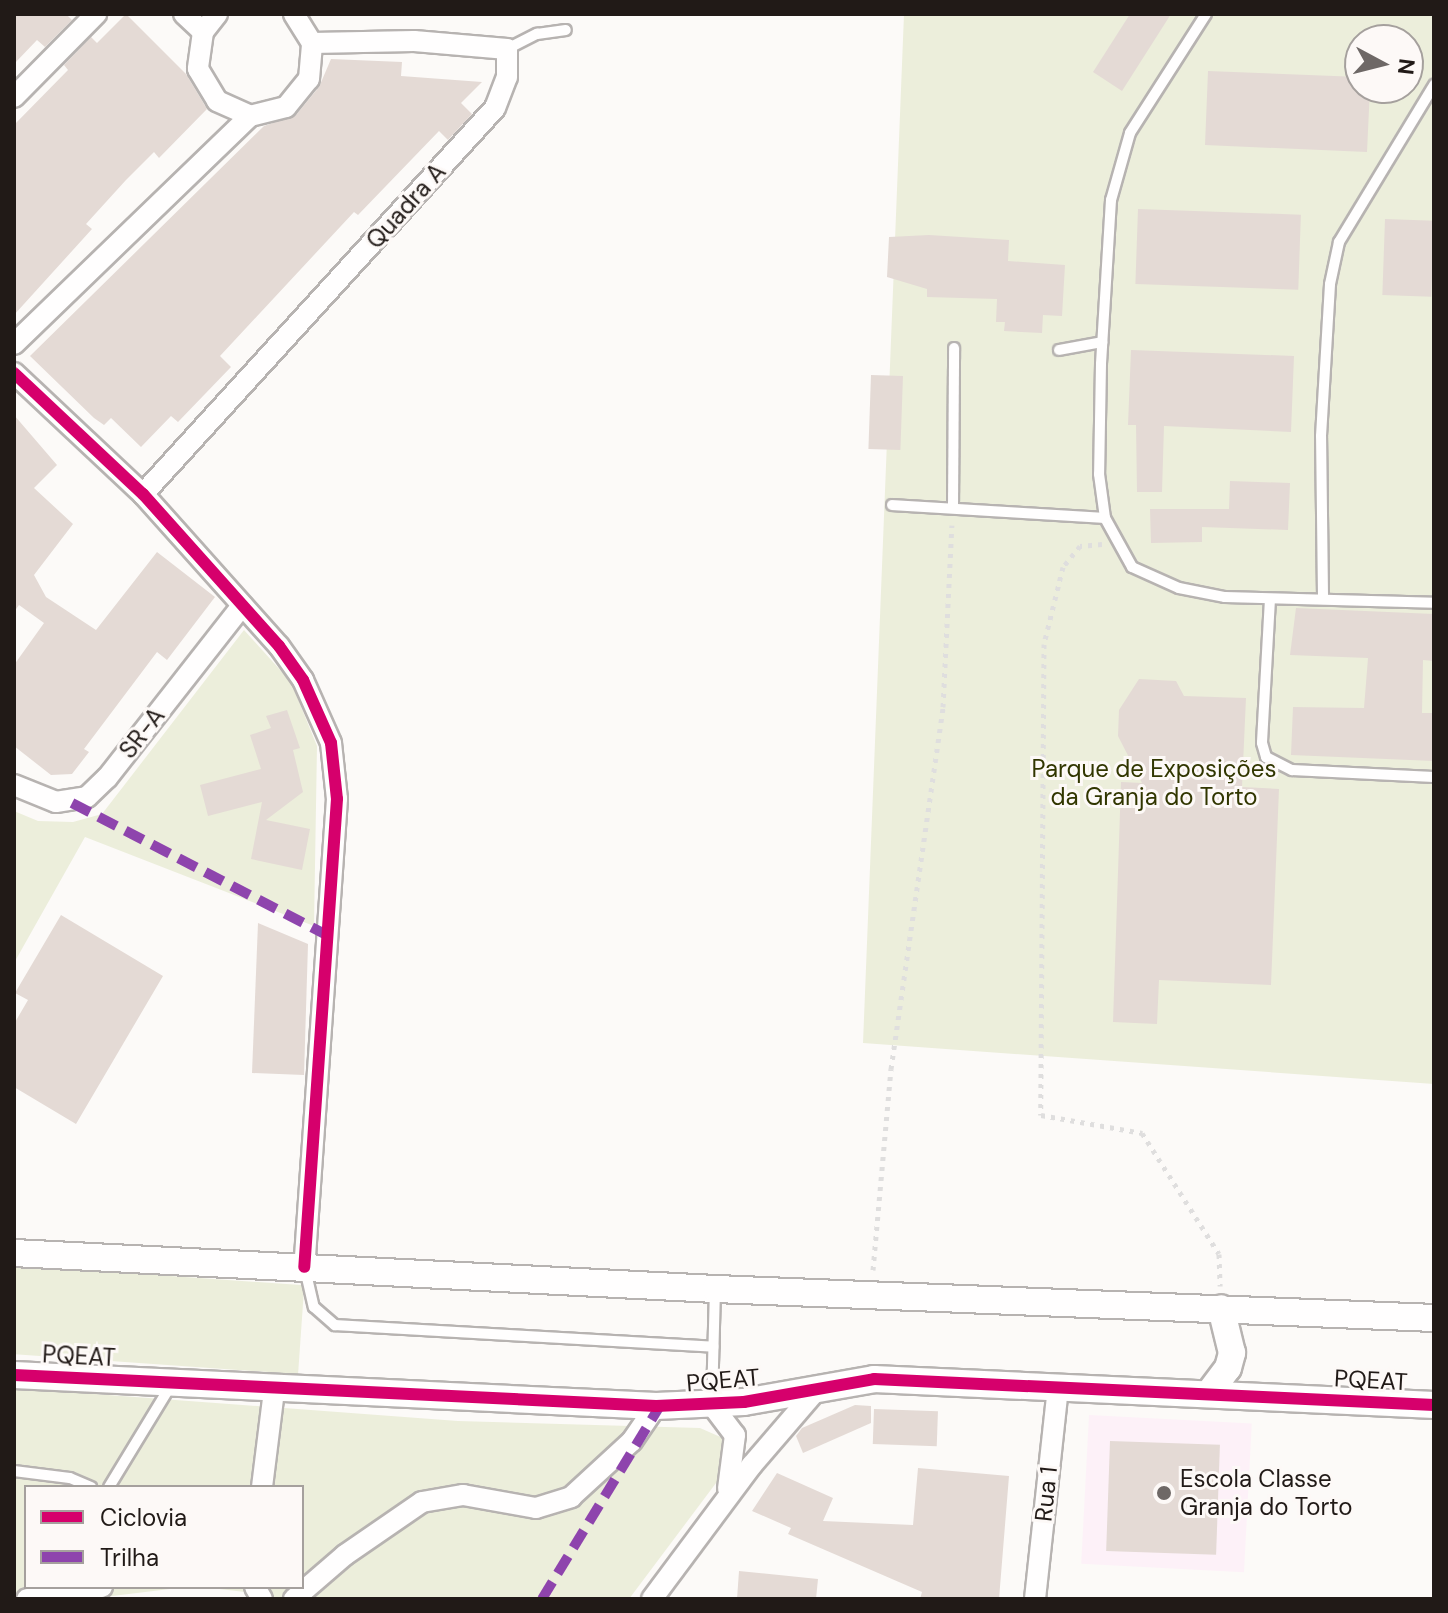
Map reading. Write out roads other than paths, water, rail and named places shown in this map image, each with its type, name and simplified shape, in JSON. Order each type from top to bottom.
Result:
[{"type":"street","points":[[14,97],[96,14]]},
{"type":"street","points":[[184,14],[203,32]]},
{"type":"street","points":[[217,14],[203,32],[197,50],[205,86],[232,111],[250,116],[286,107],[300,95],[313,61],[312,43],[294,14]]},
{"type":"street","points":[[312,43],[414,41],[507,49]]},
{"type":"street","name":"Quadra A","points":[[143,494],[495,108],[507,77],[507,49]]},
{"type":"street","points":[[14,344],[250,116]]},
{"type":"street","points":[[14,373],[143,494],[303,680],[320,712],[335,765],[329,936],[304,1267]]},
{"type":"street","name":"SR-A","points":[[14,785],[56,802],[87,797],[107,778],[242,606]]},
{"type":"street","points":[[14,1253],[716,1289],[1434,1318]]},
{"type":"street","points":[[1209,1393],[1228,1368],[1232,1353],[1221,1308]]},
{"type":"street","name":"PQEAT","points":[[14,1375],[274,1390],[656,1406],[712,1405],[874,1379],[1434,1405]]},
{"type":"street","points":[[652,1599],[724,1501],[819,1387]]},
{"type":"street","name":"Rua 1","points":[[1035,1599],[1058,1388]]},
{"type":"street","points":[[262,1485],[274,1390]]},
{"type":"street","points":[[712,1405],[735,1435],[734,1469],[724,1501]]},
{"type":"street","points":[[294,1599],[345,1555],[422,1502],[463,1495],[536,1508],[571,1497],[632,1441],[656,1406]]},
{"type":"street","points":[[27,1599],[90,1589]]},
{"type":"lane","points":[[1206,14],[1130,133],[1118,162],[1111,200],[1102,342],[1099,474],[1105,518],[1114,542],[1132,567],[1155,579],[1215,595],[1270,599],[1323,596],[1434,603]]},
{"type":"lane","points":[[507,49],[537,34],[566,30]]},
{"type":"lane","points":[[1323,596],[1321,436],[1330,284],[1339,242],[1434,85]]},
{"type":"lane","points":[[1059,350],[1102,342]]},
{"type":"lane","points":[[953,507],[954,348]]},
{"type":"lane","points":[[892,505],[1105,518]]},
{"type":"lane","points":[[1270,599],[1262,743],[1266,757],[1292,770],[1434,777]]},
{"type":"lane","points":[[304,1267],[314,1307],[335,1325],[713,1347]]},
{"type":"lane","points":[[712,1405],[716,1289]]},
{"type":"lane","points":[[110,1485],[172,1383]]},
{"type":"lane","points":[[14,1471],[70,1478],[86,1485]]},
{"type":"place","name":"Escola Classe Granja do Torto","points":[[1164,1493]]},
{"type":"park label","name":"Parque de Exposições da Granja do Torto","points":[[1154,783]]}]
